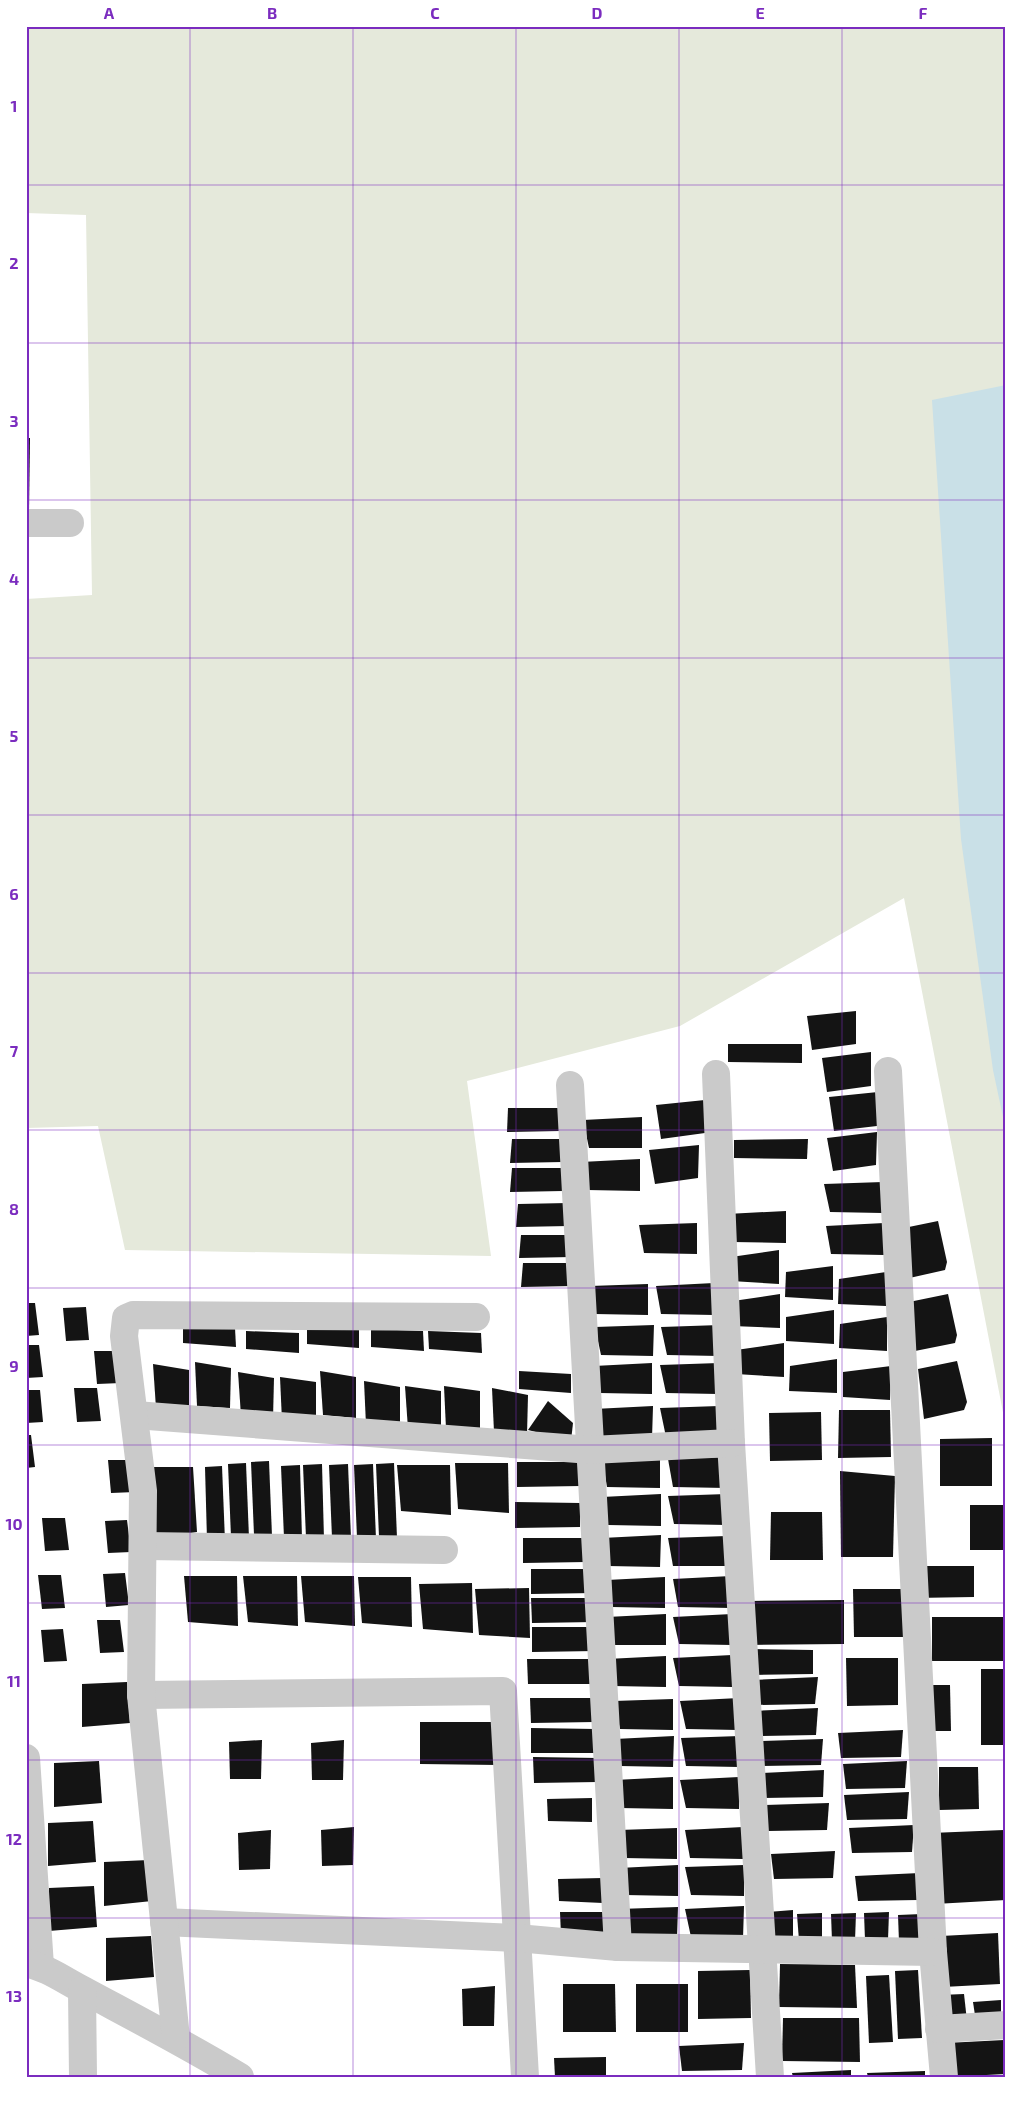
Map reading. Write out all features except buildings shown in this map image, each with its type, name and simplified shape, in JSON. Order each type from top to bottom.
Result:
[{"type":"street","points":[[26,523],[70,523]]},
{"type":"street","points":[[888,1070],[933,1952],[944,2077]]},
{"type":"street","points":[[716,1074],[731,1443],[770,2077]]},
{"type":"street","points":[[570,1085],[618,1947]]},
{"type":"street","points":[[176,2038],[141,1694],[144,1546],[143,1492],[124,1336],[126,1318],[133,1315],[476,1316]]},
{"type":"street","points":[[135,1415],[591,1450],[731,1443]]},
{"type":"street","points":[[144,1546],[444,1550]]},
{"type":"street","points":[[141,1694],[503,1691],[525,2077]]},
{"type":"street","points":[[26,1758],[33,1964],[176,2038],[240,2077]]},
{"type":"street","points":[[164,1922],[517,1938],[618,1947],[933,1952]]},
{"type":"street","points":[[82,1990],[83,2077]]},
{"type":"street","points":[[939,2029],[1006,2024]]},
{"type":"shaded area","points":[[26,26],[1006,26],[1006,1428],[904,898],[680,1026],[467,1081],[491,1256],[125,1250],[98,1126],[26,1128],[26,599],[92,595],[86,215],[26,213]]},
{"type":"water","points":[[1006,385],[1006,1131],[993,1070],[961,839],[932,400]]}]
